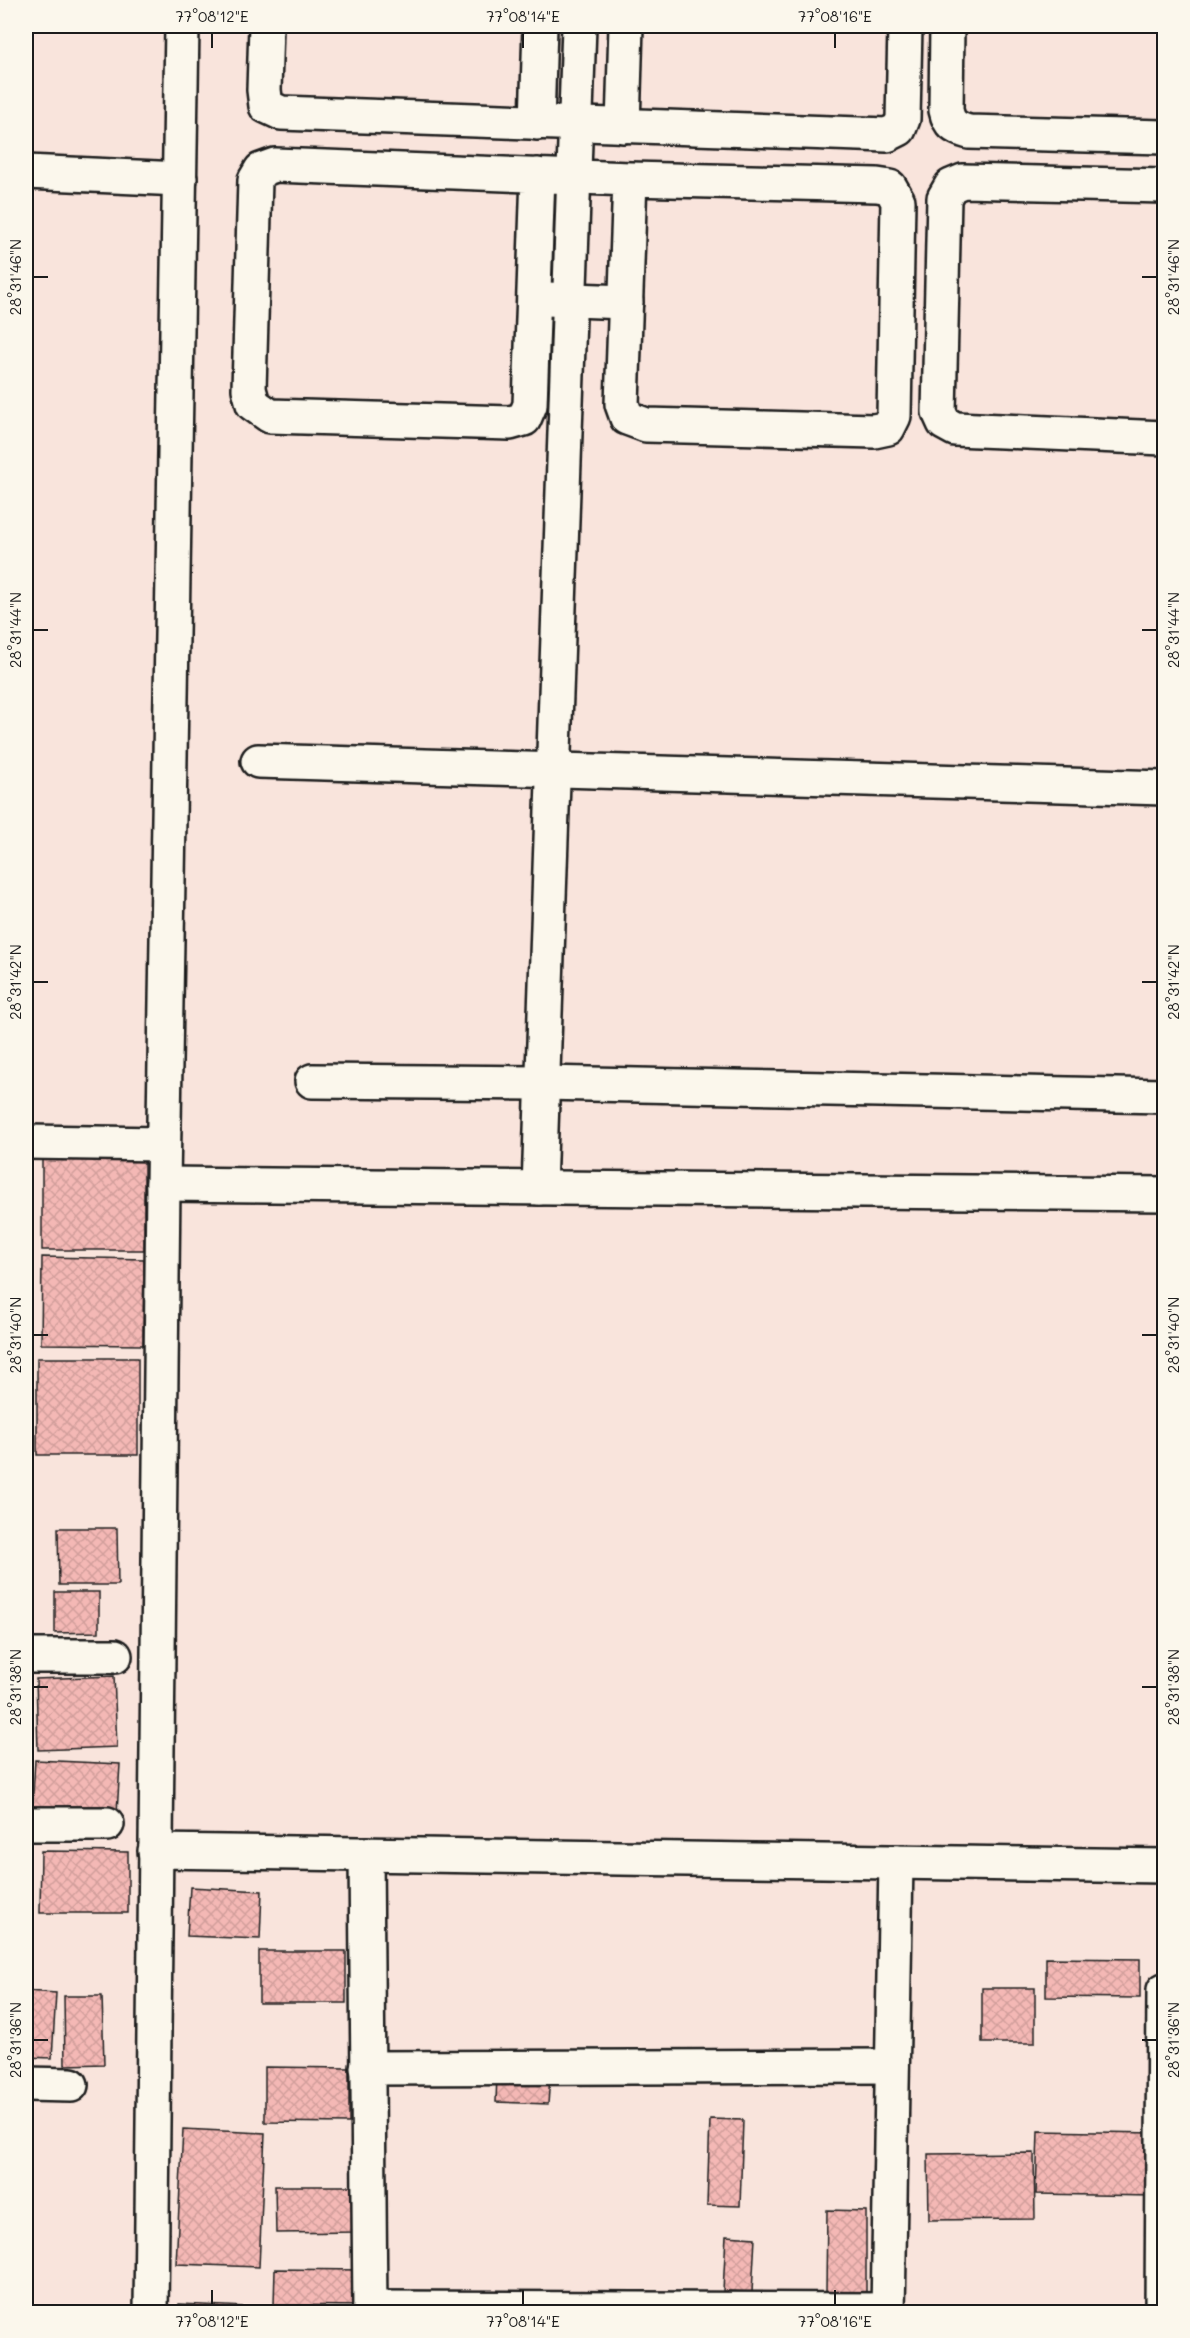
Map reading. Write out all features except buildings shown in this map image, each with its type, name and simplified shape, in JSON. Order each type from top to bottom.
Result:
[{"type":"street","points":[[151,2313],[163,1144],[182,26]]},
{"type":"street","points":[[266,26],[264,90],[266,106],[281,113],[887,135],[899,129],[903,119],[904,26]]},
{"type":"street","points":[[537,123],[540,26]]},
{"type":"street","points":[[539,1188],[579,26]]},
{"type":"street","points":[[624,126],[626,26]]},
{"type":"street","points":[[947,26],[946,110],[949,123],[958,129],[969,132],[1164,137]]},
{"type":"street","points":[[538,175],[530,405],[524,419],[510,423],[270,416],[253,404],[249,389],[255,180],[261,170],[276,165],[877,185],[890,188],[897,201],[894,417],[888,428],[874,431],[646,425],[627,418],[622,404],[630,178]]},
{"type":"street","points":[[26,172],[180,178]]},
{"type":"street","points":[[1164,186],[963,181],[951,186],[944,198],[939,412],[944,423],[955,429],[1164,438]]},
{"type":"street","points":[[533,298],[626,302]]},
{"type":"street","points":[[258,761],[1164,788]]},
{"type":"street","points":[[312,1081],[542,1083],[1164,1096]]},
{"type":"street","points":[[26,1142],[163,1144]]},
{"type":"street","points":[[163,1184],[1164,1194]]},
{"type":"street","points":[[26,1656],[115,1656]]},
{"type":"street","points":[[26,1824],[107,1824]]},
{"type":"street","points":[[155,1851],[1164,1866]]},
{"type":"street","points":[[366,1854],[370,2310],[888,2311],[896,1862]]},
{"type":"street","points":[[1162,2313],[1164,1990]]},
{"type":"street","points":[[367,2068],[892,2066]]},
{"type":"street","points":[[26,2084],[71,2085]]}]
